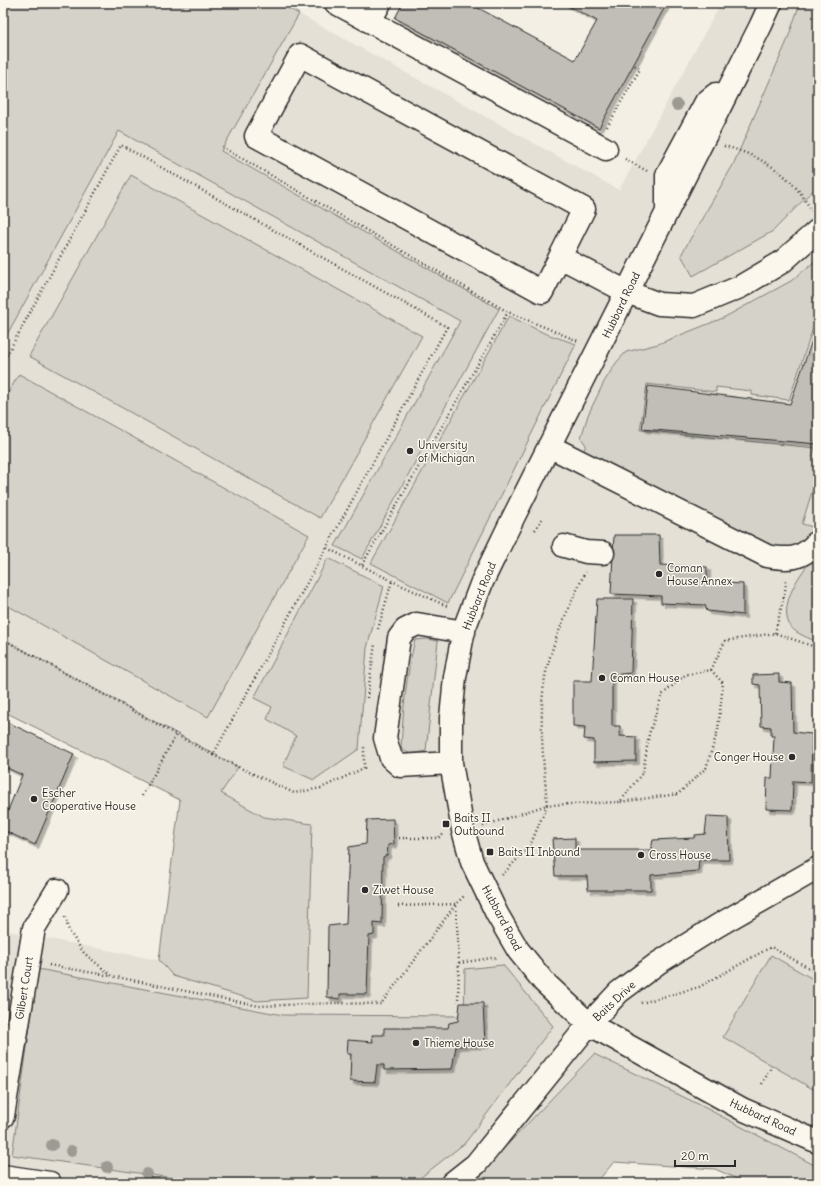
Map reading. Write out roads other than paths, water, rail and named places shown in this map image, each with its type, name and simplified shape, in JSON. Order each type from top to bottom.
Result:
[{"type":"street","points":[[336,3],[375,12],[602,147]]},
{"type":"street","name":"Hubbard Road","points":[[771,3],[734,80],[482,582],[464,632],[454,684],[451,718],[451,763],[463,830],[472,862],[497,914],[518,950],[544,982],[589,1024],[742,1109],[818,1142]]},
{"type":"street","points":[[300,55],[584,209],[560,257],[542,292],[256,136],[300,55]]},
{"type":"street","points":[[667,212],[667,175],[706,102],[734,80]]},
{"type":"street","points":[[560,257],[627,292],[659,304],[694,306],[740,287],[776,266],[815,221]]},
{"type":"street","points":[[549,446],[767,556],[788,560],[810,550],[818,541]]},
{"type":"street","points":[[564,546],[586,552],[596,560]]},
{"type":"street","points":[[451,763],[400,766],[391,758],[385,738],[399,638],[405,630],[417,624],[464,632]]},
{"type":"street","name":"Baits Drive","points":[[452,1183],[476,1164],[589,1024],[619,992],[658,963],[717,926],[818,868]]},
{"type":"street","name":"Gilbert Court","points":[[3,1116],[34,928],[57,890]]},
{"type":"street","points":[[3,1176],[50,1183]]},
{"type":"place","name":"University of Michigan","points":[[410,451]]},
{"type":"place","name":"Coman House Annex","points":[[659,574]]},
{"type":"place","name":"Coman House","points":[[602,678]]},
{"type":"place","name":"Conger House","points":[[792,757]]},
{"type":"place","name":"Escher Cooperative House","points":[[34,799]]},
{"type":"place","name":"Baits II Outbound","points":[[446,824]]},
{"type":"place","name":"Baits II Inbound","points":[[490,852]]},
{"type":"place","name":"Cross House","points":[[641,855]]},
{"type":"place","name":"Ziwet House","points":[[365,890]]},
{"type":"place","name":"Thieme House","points":[[416,1043]]}]
